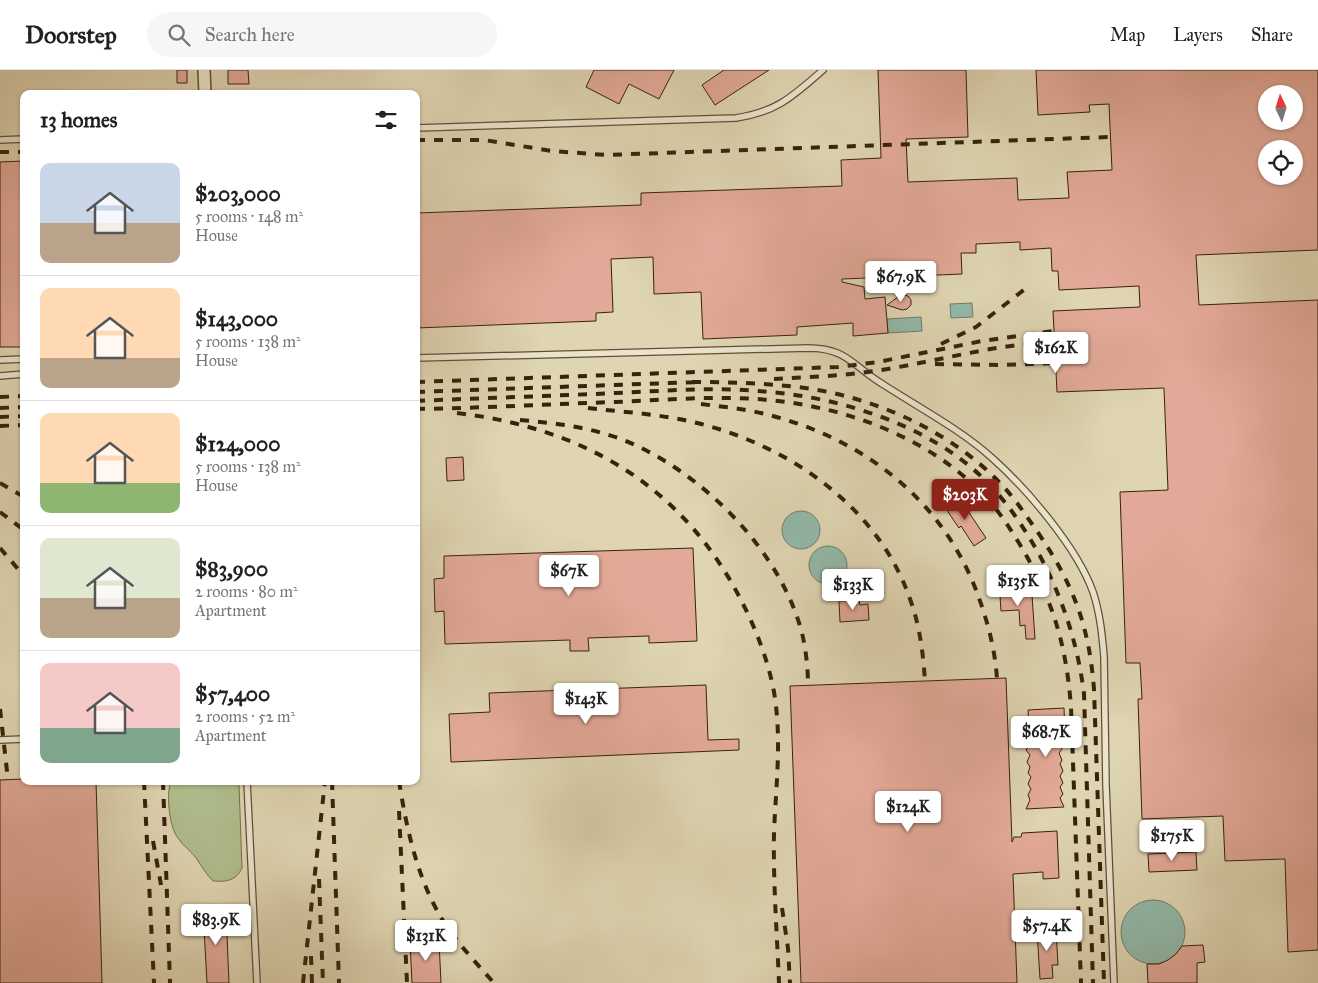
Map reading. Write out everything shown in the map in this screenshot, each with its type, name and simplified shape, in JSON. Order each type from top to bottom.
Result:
[{"type":"street","points":[[204,70],[205,90]]},
{"type":"lane","points":[[420,128],[736,118],[753,115],[780,105],[823,70]]},
{"type":"lane","points":[[0,140],[20,140]]},
{"type":"lane","points":[[420,358],[808,348],[831,350],[840,353],[878,382],[953,429],[991,456],[1018,482],[1063,539],[1085,575],[1097,607],[1103,647],[1106,785],[1114,983]]},
{"type":"lane","points":[[0,360],[20,359]]},
{"type":"lane","points":[[0,376],[20,374]]},
{"type":"lane","points":[[0,740],[20,739]]},
{"type":"lane","points":[[248,785],[257,983]]},
{"type":"shaded area","points":[[972,303],[973,317],[951,318],[950,304]]},
{"type":"shaded area","points":[[921,317],[922,331],[888,333],[887,319]]},
{"type":"shaded area","points":[[801,511],[814,517],[820,530],[814,543],[801,549],[788,543],[782,530],[788,517]]},
{"type":"shaded area","points":[[828,546],[841,552],[847,565],[841,578],[828,584],[815,578],[809,565],[815,552]]},
{"type":"shaded area","points":[[170,785],[239,785],[242,868],[237,876],[226,881],[213,881],[195,856],[182,844],[172,826],[169,810]]},
{"type":"shaded area","points":[[1153,900],[1171,906],[1179,914],[1185,932],[1179,950],[1171,958],[1153,964],[1135,958],[1127,950],[1121,932],[1127,914],[1135,906]]},
{"type":"building","points":[[177,70],[187,70],[187,83],[177,83]]},
{"type":"building","points":[[228,70],[248,70],[249,84],[228,84]]},
{"type":"building","points":[[594,70],[674,70],[659,99],[629,84],[619,104],[586,87]]},
{"type":"building","points":[[724,70],[769,70],[715,105],[702,85]]},
{"type":"building","points":[[878,70],[966,70],[968,137],[906,139],[908,182],[1017,178],[1018,200],[1069,198],[1067,172],[1112,170],[1109,104],[1089,105],[1090,112],[1038,115],[1036,70],[1318,70],[1318,250],[1196,255],[1199,305],[1318,300],[1318,950],[1288,952],[1285,859],[1225,861],[1223,816],[1142,819],[1138,699],[1142,699],[1140,663],[1126,663],[1120,492],[1168,490],[1164,388],[1057,392],[1053,311],[1140,307],[1139,286],[1059,290],[1058,271],[1052,271],[1051,248],[1020,250],[1020,242],[976,244],[976,253],[961,253],[962,274],[842,279],[842,282],[864,287],[865,299],[885,297],[888,333],[853,336],[853,323],[797,327],[797,335],[703,339],[701,292],[654,294],[653,257],[611,259],[613,312],[596,313],[596,321],[420,328],[420,213],[641,205],[641,193],[842,186],[841,160],[881,158]]},
{"type":"building","points":[[20,161],[20,347],[0,347],[0,162]]},
{"type":"building","points":[[902,294],[908,296],[911,300],[911,305],[907,309],[902,310],[887,305]]},
{"type":"building","points":[[463,457],[464,480],[447,481],[446,458]]},
{"type":"building","points":[[958,496],[986,538],[974,546],[961,526],[959,528],[944,506]]},
{"type":"building","points":[[693,548],[697,641],[649,643],[649,636],[588,638],[589,651],[570,651],[570,640],[445,644],[444,611],[435,612],[434,579],[444,578],[444,556]]},
{"type":"building","points":[[999,580],[1012,580],[1013,596],[1032,595],[1035,639],[1026,639],[1025,625],[1020,626],[1019,610],[1001,611]]},
{"type":"building","points":[[859,600],[860,605],[868,604],[869,620],[840,622],[839,601]]},
{"type":"building","points":[[1006,678],[1012,842],[1014,837],[1021,837],[1022,833],[1057,831],[1059,878],[1043,879],[1043,872],[1013,874],[1017,983],[801,983],[790,686]]},
{"type":"building","points":[[706,685],[708,740],[739,739],[739,750],[451,762],[449,714],[490,712],[489,693]]},
{"type":"building","points":[[1064,708],[1065,737],[1059,738],[1062,749],[1059,753],[1063,771],[1060,776],[1063,783],[1060,787],[1063,794],[1060,798],[1064,807],[1026,809],[1030,800],[1028,795],[1031,789],[1028,784],[1031,777],[1028,773],[1030,767],[1027,762],[1030,755],[1026,750],[1030,745],[1028,710]]},
{"type":"building","points":[[20,779],[20,785],[96,785],[102,983],[0,983],[0,780]]},
{"type":"building","points":[[1196,852],[1197,870],[1149,872],[1148,854]]},
{"type":"building","points":[[200,908],[212,908],[212,913],[226,912],[229,983],[207,983],[204,928],[201,929]]},
{"type":"building","points":[[1056,929],[1058,965],[1052,965],[1053,978],[1040,979],[1037,930]]},
{"type":"building","points":[[439,941],[441,983],[412,983],[410,942]]},
{"type":"building","points":[[1203,945],[1205,962],[1197,963],[1197,983],[1148,983],[1147,964],[1159,964],[1168,960],[1182,946]]},
{"type":"railway","points":[[420,140],[484,140],[552,151],[606,155],[1110,137]]},
{"type":"railway","points":[[0,152],[20,152]]},
{"type":"railway","points":[[941,344],[976,327],[1025,289]]},
{"type":"railway","points":[[420,382],[838,367],[878,362],[982,341],[1054,331]]},
{"type":"railway","points":[[774,379],[868,372],[989,349],[1055,342]]},
{"type":"railway","points":[[935,364],[1003,365],[1055,363]]},
{"type":"railway","points":[[692,382],[748,383],[805,388],[859,400],[912,420],[960,449],[982,466],[1002,485],[1039,534],[1062,571],[1078,607],[1092,666],[1104,983]]},
{"type":"railway","points":[[420,392],[699,382]]},
{"type":"railway","points":[[420,401],[705,389],[788,394],[819,399],[880,416],[910,429],[963,461],[994,489],[1009,507],[1028,536],[1056,589],[1074,640],[1084,694],[1093,983]]},
{"type":"railway","points":[[0,397],[20,396]]},
{"type":"railway","points":[[420,409],[704,398],[739,398],[786,402],[816,407],[876,425],[904,437],[931,452],[956,470],[990,502],[1019,543],[1031,563],[1049,602],[1061,641],[1071,707],[1081,983]]},
{"type":"railway","points":[[701,404],[761,413],[803,426],[836,440],[867,457],[895,477],[920,501],[942,528],[961,557],[976,590],[987,623],[997,679]]},
{"type":"railway","points":[[0,408],[20,407]]},
{"type":"railway","points":[[588,408],[667,417],[728,432],[762,446],[795,463],[825,484],[852,508],[876,535],[895,566],[910,599],[919,629],[925,681]]},
{"type":"railway","points":[[457,413],[503,421],[546,432],[587,448],[624,469],[658,494],[689,524],[717,560],[741,600],[765,656],[774,692],[778,727],[774,851],[779,983]]},
{"type":"railway","points":[[0,417],[20,416]]},
{"type":"railway","points":[[520,420],[571,426],[621,439],[651,453],[680,471],[733,516],[756,543],[776,572],[791,602],[805,646],[808,686]]},
{"type":"railway","points":[[0,426],[20,425]]},
{"type":"railway","points":[[0,483],[20,495]]},
{"type":"railway","points":[[0,512],[20,527]]},
{"type":"railway","points":[[0,548],[20,571]]},
{"type":"railway","points":[[0,709],[8,780]]},
{"type":"railway","points":[[144,785],[154,983]]},
{"type":"railway","points":[[163,785],[170,983]]},
{"type":"railway","points":[[303,983],[325,785]]},
{"type":"railway","points":[[332,785],[339,983]]},
{"type":"railway","points":[[400,785],[410,839],[430,896],[449,930],[494,983]]},
{"type":"railway","points":[[399,811],[407,983]]},
{"type":"railway","points":[[153,841],[161,885]]},
{"type":"railway","points":[[319,879],[323,983]]},
{"type":"railway","points":[[782,908],[788,948],[790,983]]},
{"type":"railway","points":[[311,956],[312,983]]}]
